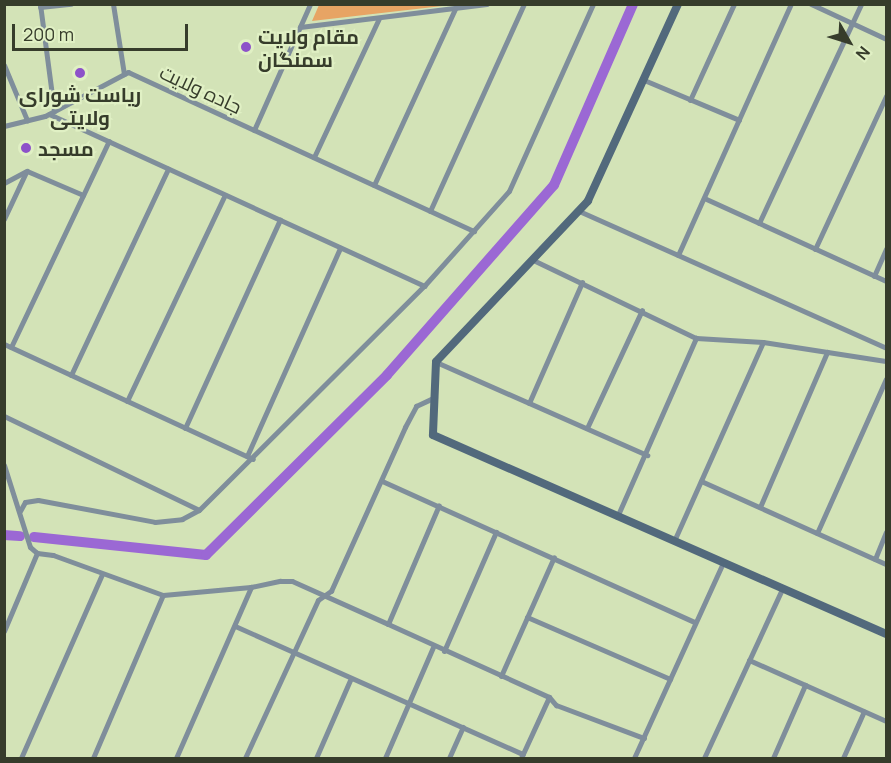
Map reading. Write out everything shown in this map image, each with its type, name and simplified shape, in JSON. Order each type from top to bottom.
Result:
[{"type":"street","points":[[51,113],[40,6],[71,4]]},
{"type":"street","points":[[4,126],[51,113],[124,74],[113,4]]},
{"type":"street","name":"جاده ولایت","points":[[254,130],[310,4]]},
{"type":"street","points":[[300,27],[487,4]]},
{"type":"street","points":[[430,211],[524,4]]},
{"type":"street","points":[[20,511],[25,502],[38,500],[155,522],[182,519],[199,510],[424,286],[509,191],[593,4]]},
{"type":"street","points":[[678,4],[588,201],[436,362],[433,435],[886,634]]},
{"type":"street","points":[[690,100],[734,4]]},
{"type":"street","points":[[678,255],[791,4]]},
{"type":"street","points":[[811,4],[886,39]]},
{"type":"street","points":[[759,223],[861,4]]},
{"type":"street","points":[[374,185],[455,9]]},
{"type":"street","points":[[314,157],[379,18]]},
{"type":"street","points":[[4,65],[27,120]]},
{"type":"street","name":"جاده ولایت","points":[[124,74],[128,72],[474,231]]},
{"type":"street","points":[[644,80],[739,120]]},
{"type":"street","points":[[815,249],[886,96]]},
{"type":"street","points":[[51,113],[424,286]]},
{"type":"street","points":[[11,347],[109,141]]},
{"type":"street","points":[[71,375],[168,169]]},
{"type":"street","points":[[27,171],[83,195]]},
{"type":"street","points":[[4,183],[27,171]]},
{"type":"street","points":[[4,219],[27,171]]},
{"type":"street","points":[[127,401],[225,195]]},
{"type":"street","points":[[704,198],[886,281]]},
{"type":"street","points":[[579,211],[886,348]]},
{"type":"street","points":[[185,428],[280,220]]},
{"type":"street","points":[[250,458],[340,248]]},
{"type":"street","points":[[874,276],[886,249]]},
{"type":"street","points":[[533,260],[642,310],[696,338],[763,342],[886,361]]},
{"type":"street","points":[[529,403],[582,282]]},
{"type":"street","points":[[587,428],[642,310]]},
{"type":"street","points":[[617,517],[647,455],[696,338]]},
{"type":"street","points":[[674,541],[763,342]]},
{"type":"street","points":[[4,344],[250,458]]},
{"type":"street","points":[[760,507],[827,352]]},
{"type":"street","points":[[436,362],[647,455]]},
{"type":"street","points":[[817,533],[886,379]]},
{"type":"street","points":[[245,759],[318,600],[331,591],[416,406],[435,397]]},
{"type":"street","points":[[6,418],[199,510]]},
{"type":"street","points":[[4,465],[30,547],[37,553],[53,555],[163,595],[292,581],[549,697],[556,705],[644,738]]},
{"type":"street","points":[[382,481],[695,622]]},
{"type":"street","points":[[701,481],[886,564]]},
{"type":"street","points":[[388,624],[439,506]]},
{"type":"street","points":[[444,651],[496,532]]},
{"type":"street","points":[[875,559],[886,532]]},
{"type":"street","points":[[4,631],[37,553]]},
{"type":"street","points":[[501,676],[554,557]]},
{"type":"street","points":[[634,759],[723,563]]},
{"type":"street","points":[[21,759],[102,574]]},
{"type":"street","points":[[176,759],[236,626],[251,587]]},
{"type":"street","points":[[704,759],[782,589]]},
{"type":"street","points":[[93,759],[163,595]]},
{"type":"street","points":[[527,618],[670,679]]},
{"type":"street","points":[[236,626],[463,727],[522,756],[549,697]]},
{"type":"street","points":[[384,759],[434,647]]},
{"type":"street","points":[[749,660],[886,721]]},
{"type":"street","points":[[316,759],[351,678]]},
{"type":"street","points":[[773,759],[805,686]]},
{"type":"street","points":[[843,759],[864,711]]},
{"type":"street","points":[[449,759],[463,727]]},
{"type":"shaded area","points":[[319,4],[451,5],[312,21]]},
{"type":"waterway","points":[[34,537],[206,555],[387,375],[554,185],[633,4]]},
{"type":"waterway","points":[[4,535],[20,536]]},
{"type":"place","name":"مقام ولایت سمنگان","points":[[246,47]]},
{"type":"place","name":"ریاست شورای ولایتی","points":[[80,73]]},
{"type":"place","name":"مسجد","points":[[26,148]]}]
